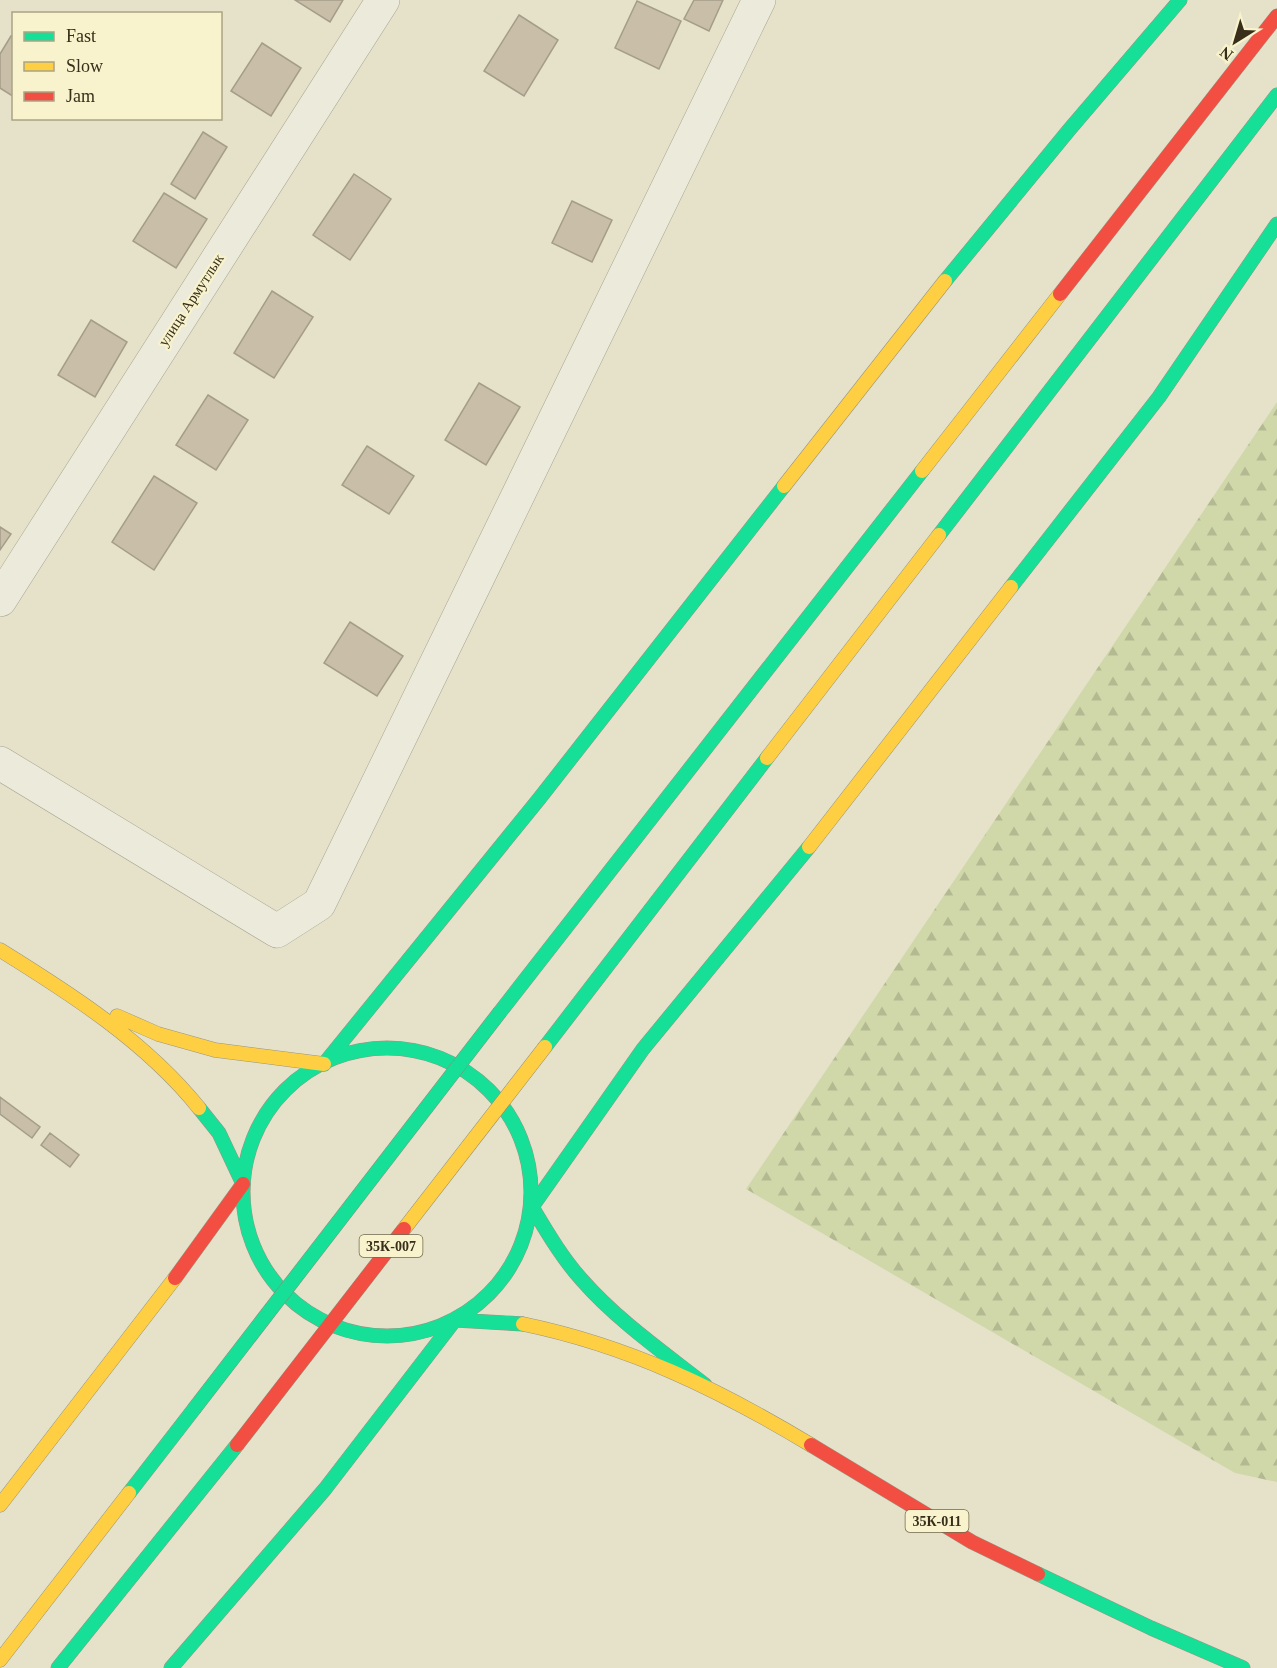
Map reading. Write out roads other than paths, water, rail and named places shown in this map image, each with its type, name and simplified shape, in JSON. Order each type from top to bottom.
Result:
[{"type":"main road","points":[[324,1064],[432,937],[989,224],[1180,0]]},
{"type":"main road","points":[[0,1660],[500,1012],[1277,16]]},
{"type":"main road","name":"35К-007","points":[[58,1668],[237,1445],[1277,95]]},
{"type":"main road","points":[[532,1207],[643,1049],[808,848],[1159,397],[1277,224]]},
{"type":"main road","points":[[0,950],[77,998],[139,1048],[187,1094],[219,1133],[243,1184]]},
{"type":"main road","points":[[77,998],[158,1034],[215,1050],[324,1064]]},
{"type":"main road","points":[[394,1047],[442,1058],[484,1084],[515,1123],[531,1170],[532,1207],[521,1249],[499,1285],[467,1314],[439,1328],[403,1336],[365,1335],[329,1325],[297,1305],[272,1278],[253,1246],[244,1210],[243,1184],[251,1142],[272,1104],[303,1075],[324,1064],[345,1054],[394,1047]]},
{"type":"main road","points":[[0,1505],[175,1278],[243,1184]]},
{"type":"main road","name":"35К-011","points":[[532,1207],[565,1259],[591,1289],[646,1340],[705,1386],[973,1542],[1177,1642],[1242,1668]]},
{"type":"main road","points":[[455,1320],[512,1322],[564,1332],[630,1352],[705,1386]]},
{"type":"main road","points":[[171,1668],[325,1489],[455,1320]]},
{"type":"street","name":"улица Армутлык","points":[[0,600],[383,0]]},
{"type":"street","points":[[0,763],[277,931],[319,904],[759,0]]}]
